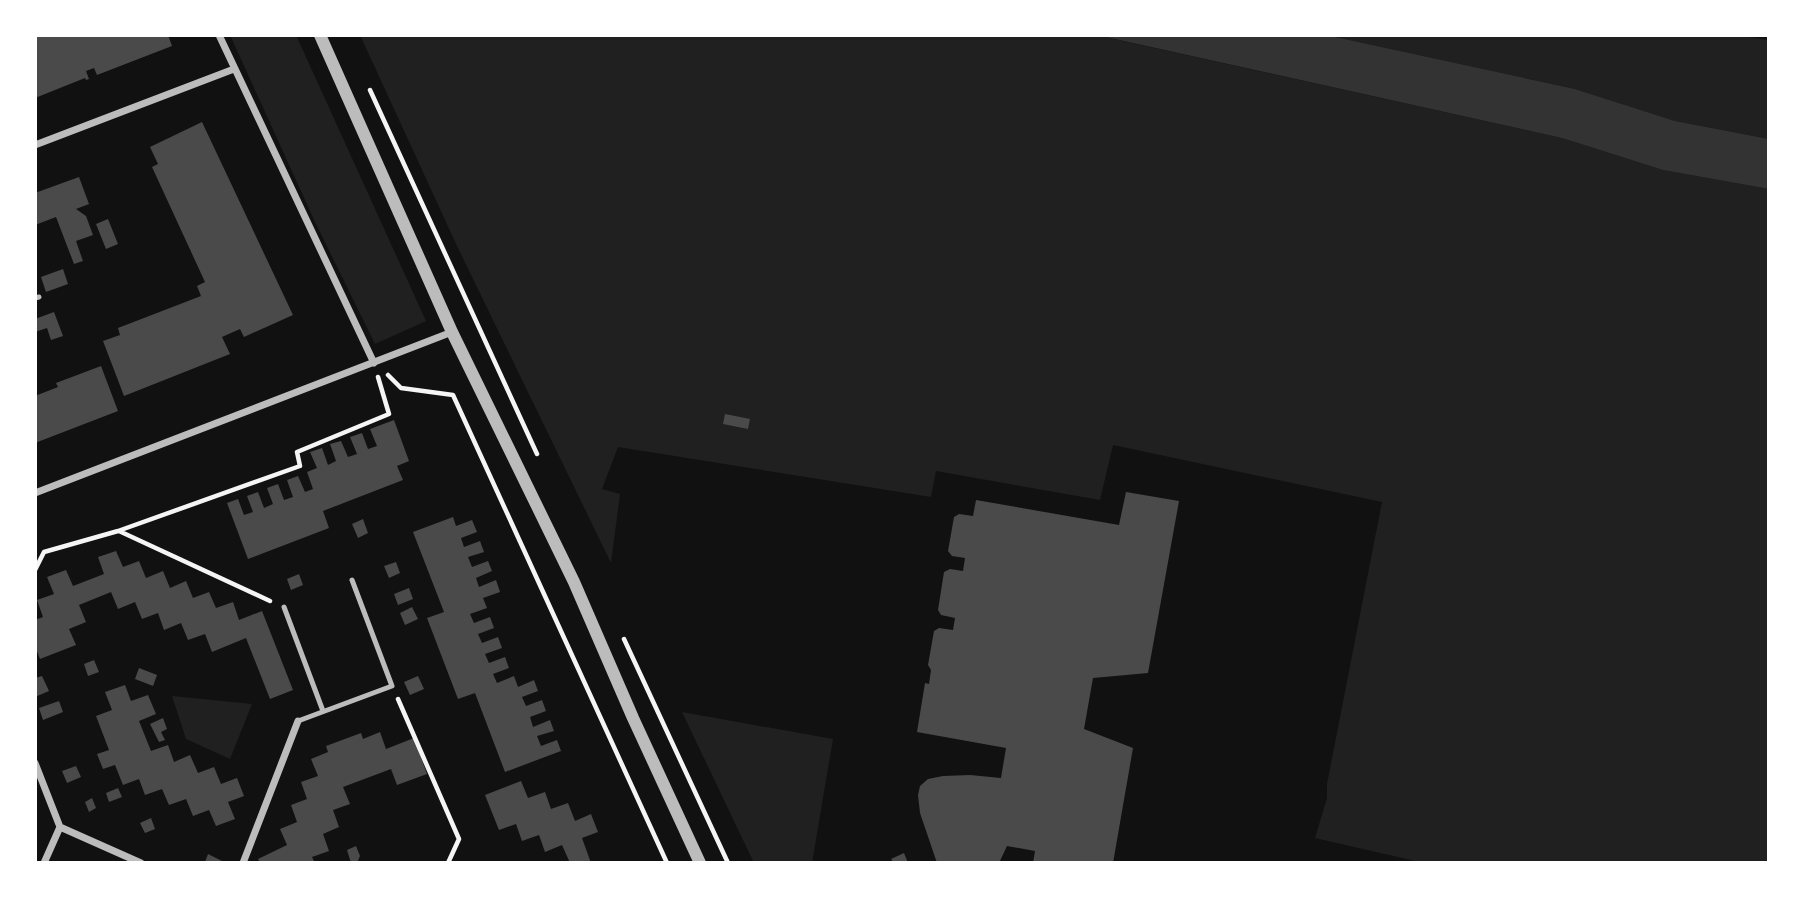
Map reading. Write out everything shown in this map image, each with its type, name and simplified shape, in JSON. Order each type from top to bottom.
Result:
[{"type":"street","points":[[219,35],[374,363]]},
{"type":"street","points":[[320,35],[452,332],[574,582],[700,863]]},
{"type":"street","points":[[35,145],[234,69]]},
{"type":"street","points":[[35,493],[452,332]]},
{"type":"street","points":[[243,863],[298,721]]},
{"type":"street","points":[[35,763],[60,827],[141,863]]},
{"type":"street","points":[[44,863],[60,827]]},
{"type":"lane","points":[[298,721],[392,685],[352,580]]},
{"type":"lane","points":[[284,607],[323,711]]},
{"type":"path","points":[[367,85],[474,319]]},
{"type":"path","points":[[35,570],[44,552],[118,531],[300,466],[297,452],[389,414],[374,363]]},
{"type":"path","points":[[374,363],[401,388],[453,395],[667,863]]},
{"type":"path","points":[[118,531],[284,607]]},
{"type":"path","points":[[392,685],[459,839],[448,863]]},
{"type":"shaded area","points":[[230,35],[296,35],[426,321],[375,344],[316,224]]},
{"type":"shaded area","points":[[360,35],[1096,35],[1562,138],[1663,170],[1769,189],[1769,863],[1424,863],[1315,838],[1327,798],[1327,784],[1382,502],[1113,445],[1100,500],[936,471],[931,497],[618,447],[602,489],[620,494],[611,563],[457,246]]},
{"type":"shaded area","points":[[1097,35],[1326,35],[1575,89],[1675,121],[1769,139],[1769,189],[1663,170],[1562,138]]},
{"type":"shaded area","points":[[1326,35],[1735,35],[1769,40],[1769,139],[1675,121],[1575,89]]},
{"type":"shaded area","points":[[172,696],[252,704],[230,759],[186,739]]},
{"type":"shaded area","points":[[682,712],[833,739],[812,863],[754,863]]},
{"type":"building","points":[[35,35],[168,35],[172,46],[97,75],[94,68],[86,71],[89,79],[85,78],[35,98]]},
{"type":"building","points":[[202,122],[293,315],[244,337],[240,329],[222,337],[230,354],[124,396],[103,341],[120,335],[118,328],[201,296],[197,286],[205,282],[152,167],[158,164],[150,147]]},
{"type":"building","points":[[79,177],[89,204],[76,209],[86,216],[93,235],[76,241],[83,261],[74,264],[56,217],[35,225],[35,193]]},
{"type":"building","points":[[108,219],[118,244],[106,249],[96,224]]},
{"type":"building","points":[[63,269],[68,284],[46,292],[41,277]]},
{"type":"building","points":[[54,312],[63,336],[51,340],[47,328],[35,332],[35,319]]},
{"type":"building","points":[[101,366],[118,411],[35,443],[35,396],[58,387],[56,383]]},
{"type":"building","points":[[725,414],[750,419],[748,429],[723,424]]},
{"type":"building","points":[[394,420],[409,461],[397,466],[403,480],[323,511],[329,528],[248,559],[227,503],[238,499],[244,515],[253,512],[247,496],[258,492],[264,508],[273,504],[267,488],[278,484],[284,500],[293,497],[287,480],[298,476],[305,492],[313,489],[307,472],[317,468],[310,452],[322,448],[328,465],[336,461],[330,444],[341,441],[348,457],[357,454],[350,437],[362,433],[368,449],[377,446],[370,429]]},
{"type":"building","points":[[1126,492],[1179,501],[1148,673],[1093,678],[1084,729],[1133,748],[1113,863],[1033,863],[1035,851],[1007,846],[999,863],[937,863],[920,813],[920,786],[928,779],[943,776],[1001,778],[1006,748],[917,732],[925,683],[929,684],[931,670],[928,665],[934,631],[939,628],[953,630],[955,618],[941,615],[938,610],[944,572],[950,569],[963,571],[965,558],[952,556],[948,551],[954,517],[959,514],[973,516],[976,500],[1119,525]]},
{"type":"building","points":[[453,517],[456,526],[472,520],[477,532],[461,538],[464,547],[480,541],[484,552],[468,557],[472,567],[488,561],[492,571],[476,578],[479,587],[496,580],[500,592],[483,598],[487,608],[470,614],[474,623],[490,617],[494,628],[478,634],[482,643],[498,637],[502,648],[485,654],[489,663],[505,657],[509,668],[493,674],[497,683],[514,676],[518,687],[534,680],[538,691],[522,697],[526,706],[542,700],[546,711],[530,717],[533,727],[550,720],[554,731],[537,736],[541,746],[557,740],[561,751],[505,772],[475,693],[458,699],[427,618],[444,612],[413,532]]},
{"type":"building","points":[[363,519],[368,533],[358,538],[352,524]]},
{"type":"building","points":[[116,551],[123,567],[139,561],[146,578],[163,571],[170,588],[186,581],[193,598],[209,592],[216,608],[233,602],[239,620],[262,611],[293,690],[270,699],[246,638],[212,652],[205,634],[188,640],[181,623],[164,630],[158,613],[142,619],[135,602],[118,609],[111,592],[79,605],[86,622],[69,629],[76,645],[40,659],[35,646],[35,620],[43,617],[37,600],[54,594],[47,577],[66,570],[73,586],[104,574],[98,557]]},
{"type":"building","points":[[396,562],[400,573],[389,578],[384,566]]},
{"type":"building","points":[[299,574],[303,585],[291,590],[287,579]]},
{"type":"building","points":[[409,588],[413,599],[398,605],[394,594]]},
{"type":"building","points":[[412,607],[418,619],[405,625],[400,613]]},
{"type":"building","points":[[94,660],[99,672],[88,676],[84,664]]},
{"type":"building","points":[[139,668],[157,675],[153,686],[135,679]]},
{"type":"building","points":[[42,676],[49,691],[35,697],[35,678]]},
{"type":"building","points":[[418,676],[424,689],[410,695],[404,682]]},
{"type":"building","points":[[125,685],[131,701],[148,695],[156,714],[139,721],[151,751],[168,745],[174,762],[190,755],[198,773],[214,767],[221,784],[237,778],[244,796],[228,802],[235,819],[216,826],[209,810],[193,816],[186,799],[169,805],[162,789],[145,795],[139,779],[123,785],[115,765],[103,769],[97,754],[109,750],[96,716],[112,710],[105,692]]},
{"type":"building","points":[[59,701],[63,712],[43,720],[39,708]]},
{"type":"building","points":[[163,718],[167,729],[161,732],[165,740],[159,742],[150,724]]},
{"type":"building","points":[[380,732],[386,749],[414,738],[427,774],[397,785],[391,769],[343,787],[350,804],[333,810],[339,827],[323,834],[329,851],[312,857],[315,863],[260,863],[258,859],[287,845],[280,829],[297,822],[291,805],[307,799],[301,782],[318,776],[311,759],[328,752],[326,746],[361,733],[363,739]]},
{"type":"building","points":[[76,766],[81,777],[67,783],[62,771]]},
{"type":"building","points":[[521,781],[528,798],[545,792],[551,809],[568,803],[575,821],[591,814],[598,832],[582,838],[591,863],[570,863],[562,845],[545,852],[539,835],[522,841],[516,824],[499,830],[485,795]]},
{"type":"building","points":[[118,788],[122,797],[109,802],[106,793]]},
{"type":"building","points":[[92,798],[96,808],[89,812],[85,802]]},
{"type":"building","points":[[151,818],[155,829],[145,833],[140,823]]},
{"type":"building","points":[[356,846],[360,856],[357,863],[351,863],[347,850]]},
{"type":"building","points":[[904,853],[908,863],[894,863],[891,859]]},
{"type":"building","points":[[208,854],[222,861],[221,863],[205,862]]}]
